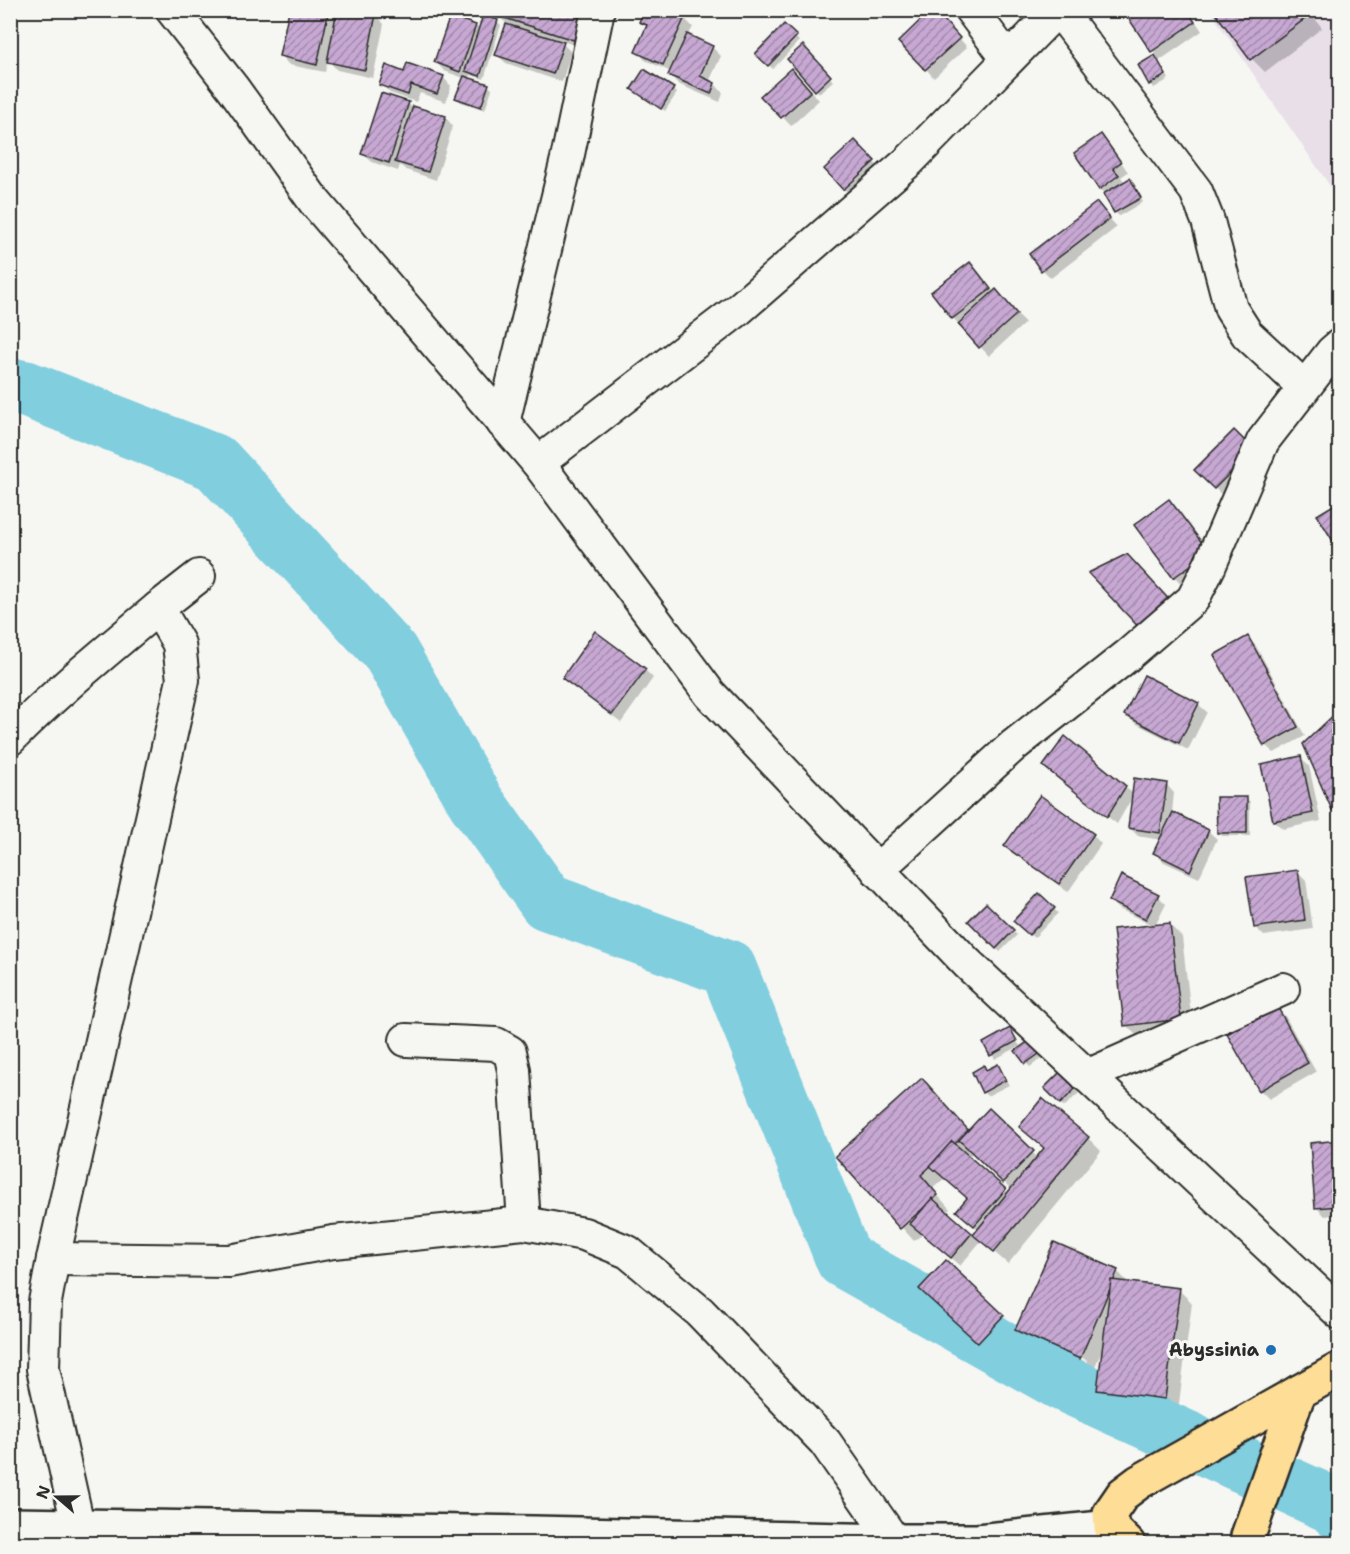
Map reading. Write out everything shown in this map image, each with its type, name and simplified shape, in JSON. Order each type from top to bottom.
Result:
[{"type":"main road","points":[[10,1525],[533,1538],[977,1542],[1120,1535],[1110,1514],[1124,1494],[1140,1482],[1340,1369]]},
{"type":"main road","points":[[1248,1540],[1299,1392]]},
{"type":"street","points":[[172,10],[233,88],[314,201],[538,463],[710,694],[967,963],[1340,1313]]},
{"type":"street","points":[[503,423],[567,159],[598,10]]},
{"type":"street","points":[[970,10],[1008,59]]},
{"type":"street","points":[[538,463],[739,309],[909,161],[1058,10],[1196,191],[1208,221],[1231,309],[1247,334],[1305,387]]},
{"type":"street","points":[[877,870],[1013,746],[1127,656],[1193,599],[1263,441],[1332,352],[1340,345]]},
{"type":"street","points":[[10,739],[95,661],[199,576]]},
{"type":"street","points":[[78,1525],[43,1369],[45,1302],[183,680],[179,645],[158,608]]},
{"type":"street","points":[[1087,1076],[1283,989]]},
{"type":"street","points":[[406,1040],[496,1044],[510,1052],[514,1070],[524,1223]]},
{"type":"street","points":[[53,1259],[229,1261],[333,1242],[524,1223],[584,1234],[628,1252],[700,1312],[825,1442],[894,1541]]},
{"type":"shaded area","points":[[1210,11],[1339,11],[1339,199]]},
{"type":"building","points":[[289,10],[329,10],[317,65],[279,56]]},
{"type":"building","points":[[337,10],[361,10],[376,14],[365,70],[327,62]]},
{"type":"building","points":[[497,10],[596,10],[586,44],[495,15]]},
{"type":"building","points":[[644,10],[672,10],[685,17],[663,65],[635,52],[647,25],[639,22]]},
{"type":"building","points":[[931,10],[935,10],[960,38],[925,70],[898,42]]},
{"type":"building","points":[[1123,10],[1187,10],[1195,22],[1151,52]]},
{"type":"building","points":[[1213,10],[1307,10],[1310,15],[1250,60]]},
{"type":"building","points":[[483,15],[498,20],[480,76],[465,71]]},
{"type":"building","points":[[450,16],[476,25],[460,72],[434,62]]},
{"type":"building","points":[[506,24],[564,42],[553,74],[495,55]]},
{"type":"building","points":[[784,24],[797,36],[768,66],[755,54]]},
{"type":"building","points":[[687,34],[713,46],[700,76],[715,83],[711,94],[668,75]]},
{"type":"building","points":[[803,45],[831,76],[815,91],[787,59]]},
{"type":"building","points":[[1155,55],[1166,75],[1149,85],[1138,65]]},
{"type":"building","points":[[407,63],[444,76],[437,94],[411,85],[408,95],[379,85],[386,65],[404,72]]},
{"type":"building","points":[[791,68],[811,91],[781,118],[760,96]]},
{"type":"building","points":[[644,69],[674,88],[661,109],[631,89]]},
{"type":"building","points":[[464,76],[489,84],[481,107],[455,98]]},
{"type":"building","points":[[381,93],[409,102],[389,163],[361,154]]},
{"type":"building","points":[[413,106],[446,116],[428,172],[395,162]]},
{"type":"building","points":[[1101,134],[1121,162],[1113,168],[1119,175],[1099,190],[1074,153]]},
{"type":"building","points":[[855,140],[875,161],[843,190],[824,169]]},
{"type":"building","points":[[1130,178],[1141,198],[1114,213],[1103,194]]},
{"type":"building","points":[[1097,202],[1110,218],[1041,271],[1029,254]]},
{"type":"building","points":[[970,262],[991,289],[952,319],[931,292]]},
{"type":"building","points":[[996,289],[1017,314],[979,348],[958,324]]},
{"type":"building","points":[[1234,430],[1257,453],[1251,452],[1214,489],[1194,470]]},
{"type":"building","points":[[1169,499],[1209,552],[1173,578],[1134,525]]},
{"type":"building","points":[[1340,501],[1340,538],[1333,541],[1317,515]]},
{"type":"building","points":[[1127,554],[1175,606],[1145,634],[1088,573]]},
{"type":"building","points":[[595,631],[646,669],[612,715],[562,678]]},
{"type":"building","points":[[1248,636],[1298,727],[1264,746],[1214,655]]},
{"type":"building","points":[[1144,675],[1199,703],[1179,743],[1124,715]]},
{"type":"building","points":[[1340,709],[1340,806],[1332,810],[1303,744]]},
{"type":"building","points":[[1065,736],[1126,786],[1107,817],[1043,766]]},
{"type":"building","points":[[1301,756],[1313,813],[1273,821],[1261,765]]},
{"type":"building","points":[[1134,778],[1167,783],[1160,833],[1128,828]]},
{"type":"building","points":[[1040,795],[1094,834],[1059,884],[1004,846]]},
{"type":"building","points":[[1216,797],[1247,797],[1247,833],[1217,833]]},
{"type":"building","points":[[1173,812],[1209,830],[1190,871],[1153,853]]},
{"type":"building","points":[[1298,870],[1305,920],[1254,928],[1246,877]]},
{"type":"building","points":[[1121,875],[1159,894],[1146,919],[1109,901]]},
{"type":"building","points":[[1039,893],[1055,908],[1029,935],[1013,921]]},
{"type":"building","points":[[986,903],[1014,930],[996,949],[968,921]]},
{"type":"building","points":[[1170,923],[1181,1019],[1124,1026],[1113,929]]},
{"type":"building","points":[[1277,1006],[1308,1063],[1259,1091],[1227,1034]]},
{"type":"building","points":[[1010,1028],[1017,1041],[990,1056],[983,1043]]},
{"type":"building","points":[[1033,1038],[1043,1051],[1025,1064],[1015,1051]]},
{"type":"building","points":[[998,1064],[1006,1080],[982,1093],[972,1072],[984,1065],[986,1070]]},
{"type":"building","points":[[1060,1072],[1076,1088],[1060,1104],[1044,1088]]},
{"type":"building","points":[[922,1078],[969,1131],[921,1175],[938,1195],[900,1229],[835,1156]]},
{"type":"building","points":[[1042,1098],[1089,1137],[994,1252],[973,1235],[1044,1148],[1019,1127]]},
{"type":"building","points":[[989,1108],[1034,1151],[1003,1183],[959,1140]]},
{"type":"building","points":[[1340,1140],[1340,1206],[1315,1208],[1310,1143]]},
{"type":"building","points":[[952,1141],[1006,1189],[974,1226],[956,1211],[967,1198],[930,1166]]},
{"type":"building","points":[[932,1198],[972,1233],[951,1258],[910,1224]]},
{"type":"building","points":[[1054,1242],[1118,1270],[1080,1359],[1015,1330]]},
{"type":"building","points":[[946,1260],[1004,1315],[978,1343],[919,1289]]},
{"type":"building","points":[[1111,1280],[1180,1288],[1165,1399],[1097,1390]]},
{"type":"waterway","points":[[10,386],[26,389],[216,463],[390,652],[476,802],[547,902],[728,968],[844,1260],[1061,1382],[1332,1505],[1340,1513]]},
{"type":"place","name":"Abyssinia","points":[[1271,1350]]}]
